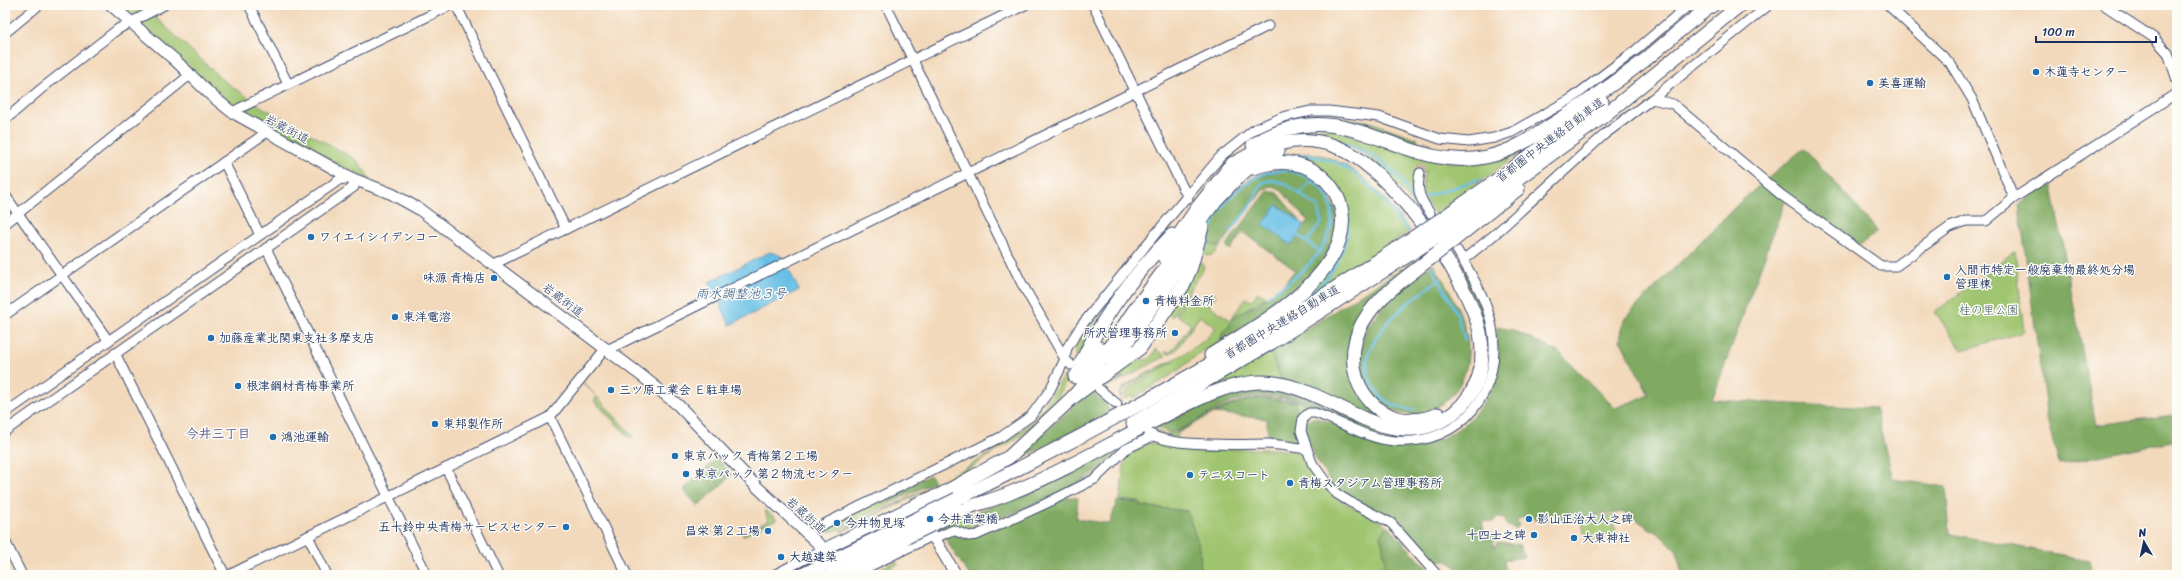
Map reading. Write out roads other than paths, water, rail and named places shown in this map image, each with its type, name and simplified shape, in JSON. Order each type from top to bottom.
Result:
[{"type":"highway","points":[[915,505],[934,498],[970,480],[1009,457],[1047,424],[1072,398],[1087,381],[1168,264],[1188,243],[1227,169],[1246,151],[1267,137],[1289,129],[1311,125],[1334,125],[1354,129],[1412,150],[1444,158],[1469,159],[1502,152],[1525,142],[1583,105],[1644,60],[1713,5]]},
{"type":"highway","name":"首都圏中央連絡自動車道","points":[[1446,230],[1722,5]]},
{"type":"highway","name":"首都圏中央連絡自動車道","points":[[802,575],[963,506],[1093,430],[1252,341],[1415,244],[1446,230],[1553,160],[1600,119],[1740,5]]},
{"type":"highway","points":[[963,506],[1023,488],[1206,396],[1240,384],[1270,382],[1296,386],[1322,397],[1366,420],[1401,429],[1422,428],[1440,422],[1452,414],[1465,401],[1476,384],[1482,361],[1481,339],[1473,309],[1456,277],[1432,239],[1382,177],[1350,152],[1330,144],[1310,141],[1286,142],[1268,146],[1250,154],[1227,169]]},
{"type":"highway","points":[[1070,367],[1107,339],[1220,194],[1243,173],[1263,157],[1284,150],[1313,149],[1341,156],[1362,169],[1380,185],[1414,226],[1438,262],[1460,300],[1468,319],[1474,346],[1473,369],[1465,389],[1451,405],[1439,413],[1426,418],[1404,419],[1384,412],[1365,396],[1354,373],[1353,351],[1361,327],[1375,306],[1393,288],[1427,261],[1446,230]]},
{"type":"highway","points":[[1093,430],[1226,346],[1294,298],[1317,278],[1330,262],[1340,242],[1343,222],[1339,202],[1328,182],[1307,168],[1289,163],[1269,164],[1243,173]]},
{"type":"highway","points":[[915,505],[931,492],[977,468],[1024,438],[1060,403],[1070,367],[1116,315],[1184,222],[1202,216]]},
{"type":"highway","points":[[1106,372],[1122,360],[1179,280],[1195,245],[1202,216]]},
{"type":"highway","name":"首都圏中央連絡自動車道","points":[[830,575],[963,506],[1111,435],[1189,392],[1312,318],[1415,244]]},
{"type":"highway","points":[[1072,398],[1096,385],[1195,245]]},
{"type":"highway","points":[[1096,385],[1181,254],[1195,245]]},
{"type":"main road","name":"岩蔵街道","points":[[110,5],[232,112],[350,178],[392,194],[419,209],[494,264],[678,405],[756,486],[824,549],[915,505]]},
{"type":"main road","points":[[915,505],[956,575]]},
{"type":"street","points":[[5,33],[39,5]]},
{"type":"street","points":[[5,120],[41,89],[130,22],[164,5]]},
{"type":"street","points":[[249,5],[288,84]]},
{"type":"street","points":[[232,112],[451,5]]},
{"type":"street","points":[[456,5],[566,229]]},
{"type":"street","points":[[886,5],[1021,282],[1070,367]]},
{"type":"street","points":[[494,264],[1025,5]]},
{"type":"street","points":[[1093,5],[1188,198]]},
{"type":"street","points":[[816,528],[1001,437],[1017,427],[1040,406],[1050,390],[1070,367],[1067,348],[1081,326],[1147,244],[1231,147],[1255,129],[1282,117],[1311,111],[1362,114],[1379,117],[1429,141],[1469,142],[1494,138],[1512,132],[1571,99],[1636,50],[1689,5]]},
{"type":"street","points":[[1463,260],[1494,235],[1604,134],[1652,99],[1769,5]]},
{"type":"street","points":[[1888,5],[1950,63],[1972,99],[2014,198]]},
{"type":"street","points":[[2104,5],[2154,38],[2168,53],[2177,80]]},
{"type":"street","points":[[229,575],[550,417],[605,349],[611,348],[1268,26]]},
{"type":"street","points":[[5,224],[190,75]]},
{"type":"street","points":[[1652,99],[1673,104],[1780,194],[1881,266],[1896,266],[1950,227],[1966,221],[1986,221],[2014,198],[2177,93]]},
{"type":"street","points":[[5,315],[267,132]]},
{"type":"street","points":[[224,162],[260,235]]},
{"type":"street","points":[[1420,173],[1418,185],[1419,195],[1446,230],[1486,305],[1494,337],[1491,374],[1483,396],[1473,411],[1463,421],[1445,432],[1424,439],[1405,442],[1370,436],[1319,414],[1309,413],[1302,418],[1301,424],[1306,448],[1315,468],[1331,488],[1350,502],[1391,523],[1437,575]]},
{"type":"street","points":[[5,413],[339,180],[350,178],[354,187],[5,431]]},
{"type":"street","points":[[5,195],[108,340]]},
{"type":"street","points":[[266,248],[427,575]]},
{"type":"street","points":[[188,285],[197,297]]},
{"type":"street","points":[[115,353],[225,575]]},
{"type":"street","points":[[1096,385],[1117,404]]},
{"type":"street","points":[[32,394],[40,406]]},
{"type":"street","points":[[550,417],[627,575]]},
{"type":"street","points":[[852,575],[933,537],[953,530],[969,536],[974,536],[1046,504],[1099,476],[1126,449],[1151,434],[1176,441],[1220,444],[1276,445],[1306,448]]},
{"type":"street","points":[[446,468],[498,575]]},
{"type":"street","points":[[308,536],[327,575]]},
{"type":"street","points":[[5,541],[22,575]]},
{"type":"street","points":[[774,575],[824,549]]},
{"type":"water","points":[[1277,205],[1305,225],[1291,245],[1263,224]]},
{"type":"water","name":"雨水調整池３号","points":[[770,252],[782,256],[799,290],[730,325],[709,282]]},
{"type":"waterway","points":[[1297,134],[1311,135],[1339,141],[1366,152],[1389,168],[1401,181],[1414,202],[1416,201]]},
{"type":"waterway","points":[[1298,157],[1299,155],[1318,157],[1349,169],[1374,191],[1408,231]]},
{"type":"waterway","points":[[1205,251],[1212,228],[1220,211],[1227,200],[1249,181],[1262,174],[1282,170],[1295,172],[1307,177],[1317,184],[1325,194],[1330,205],[1332,217],[1330,231],[1320,252],[1313,261],[1305,269],[1268,296]]},
{"type":"waterway","points":[[1300,194],[1312,179]]},
{"type":"waterway","points":[[1424,197],[1480,179]]},
{"type":"waterway","points":[[1230,232],[1250,206],[1262,183],[1270,180],[1284,183],[1318,207],[1322,222],[1307,242]]},
{"type":"waterway","points":[[1300,302],[1320,286],[1336,264],[1342,253],[1346,240],[1348,215]]},
{"type":"waterway","points":[[1298,235],[1319,251]]},
{"type":"waterway","points":[[1432,267],[1456,311],[1465,340]]},
{"type":"waterway","points":[[1414,410],[1402,408],[1392,404],[1379,394],[1375,389],[1368,373],[1368,357],[1374,341],[1385,326],[1413,299],[1440,279]]},
{"type":"tunnel","points":[[1420,173],[1428,145]]},
{"type":"place","name":"木蓮寺センター","points":[[2036,72]]},
{"type":"place","name":"美喜運輸","points":[[1870,83]]},
{"type":"place","name":"ワイエイシイデンコー","points":[[311,237]]},
{"type":"place","name":"入間市特定一般廃棄物最終処分場 管理棟","points":[[1947,277]]},
{"type":"place","name":"味源 青梅店","points":[[494,278]]},
{"type":"place","name":"青梅料金所","points":[[1146,301]]},
{"type":"place","name":"東洋電溶","points":[[395,317]]},
{"type":"place","name":"所沢管理事務所","points":[[1175,333]]},
{"type":"place","name":"加藤産業北関東支社多摩支店","points":[[211,338]]},
{"type":"place","name":"根津鋼材青梅事業所","points":[[238,386]]},
{"type":"place","name":"三ツ原工業会 Ｅ駐車場","points":[[611,390]]},
{"type":"place","name":"東邦製作所","points":[[435,424]]},
{"type":"place","name":"鴻池運輸","points":[[273,437]]},
{"type":"place","name":"東京パック 青梅第２工場","points":[[675,456]]},
{"type":"place","name":"東京パック 第２物流センター","points":[[686,474]]},
{"type":"place","name":"テニスコート","points":[[1190,475]]},
{"type":"place","name":"青梅スタジアム管理事務所","points":[[1290,483]]},
{"type":"place","name":"今井高架橋","points":[[930,519]]},
{"type":"place","name":"影山正治大人之碑","points":[[1529,519]]},
{"type":"place","name":"今井物見塚","points":[[837,523]]},
{"type":"place","name":"五十鈴中央青梅サービスセンター","points":[[566,527]]},
{"type":"place","name":"昌栄 第２工場","points":[[768,531]]},
{"type":"place","name":"十四士之碑","points":[[1534,535]]},
{"type":"place","name":"大東神社","points":[[1574,538]]},
{"type":"place","name":"大越建築","points":[[781,557]]},
{"type":"district","name":"今井三丁目","points":[[218,433]]},
{"type":"park label","name":"桂の里公園","points":[[1989,310]]}]
